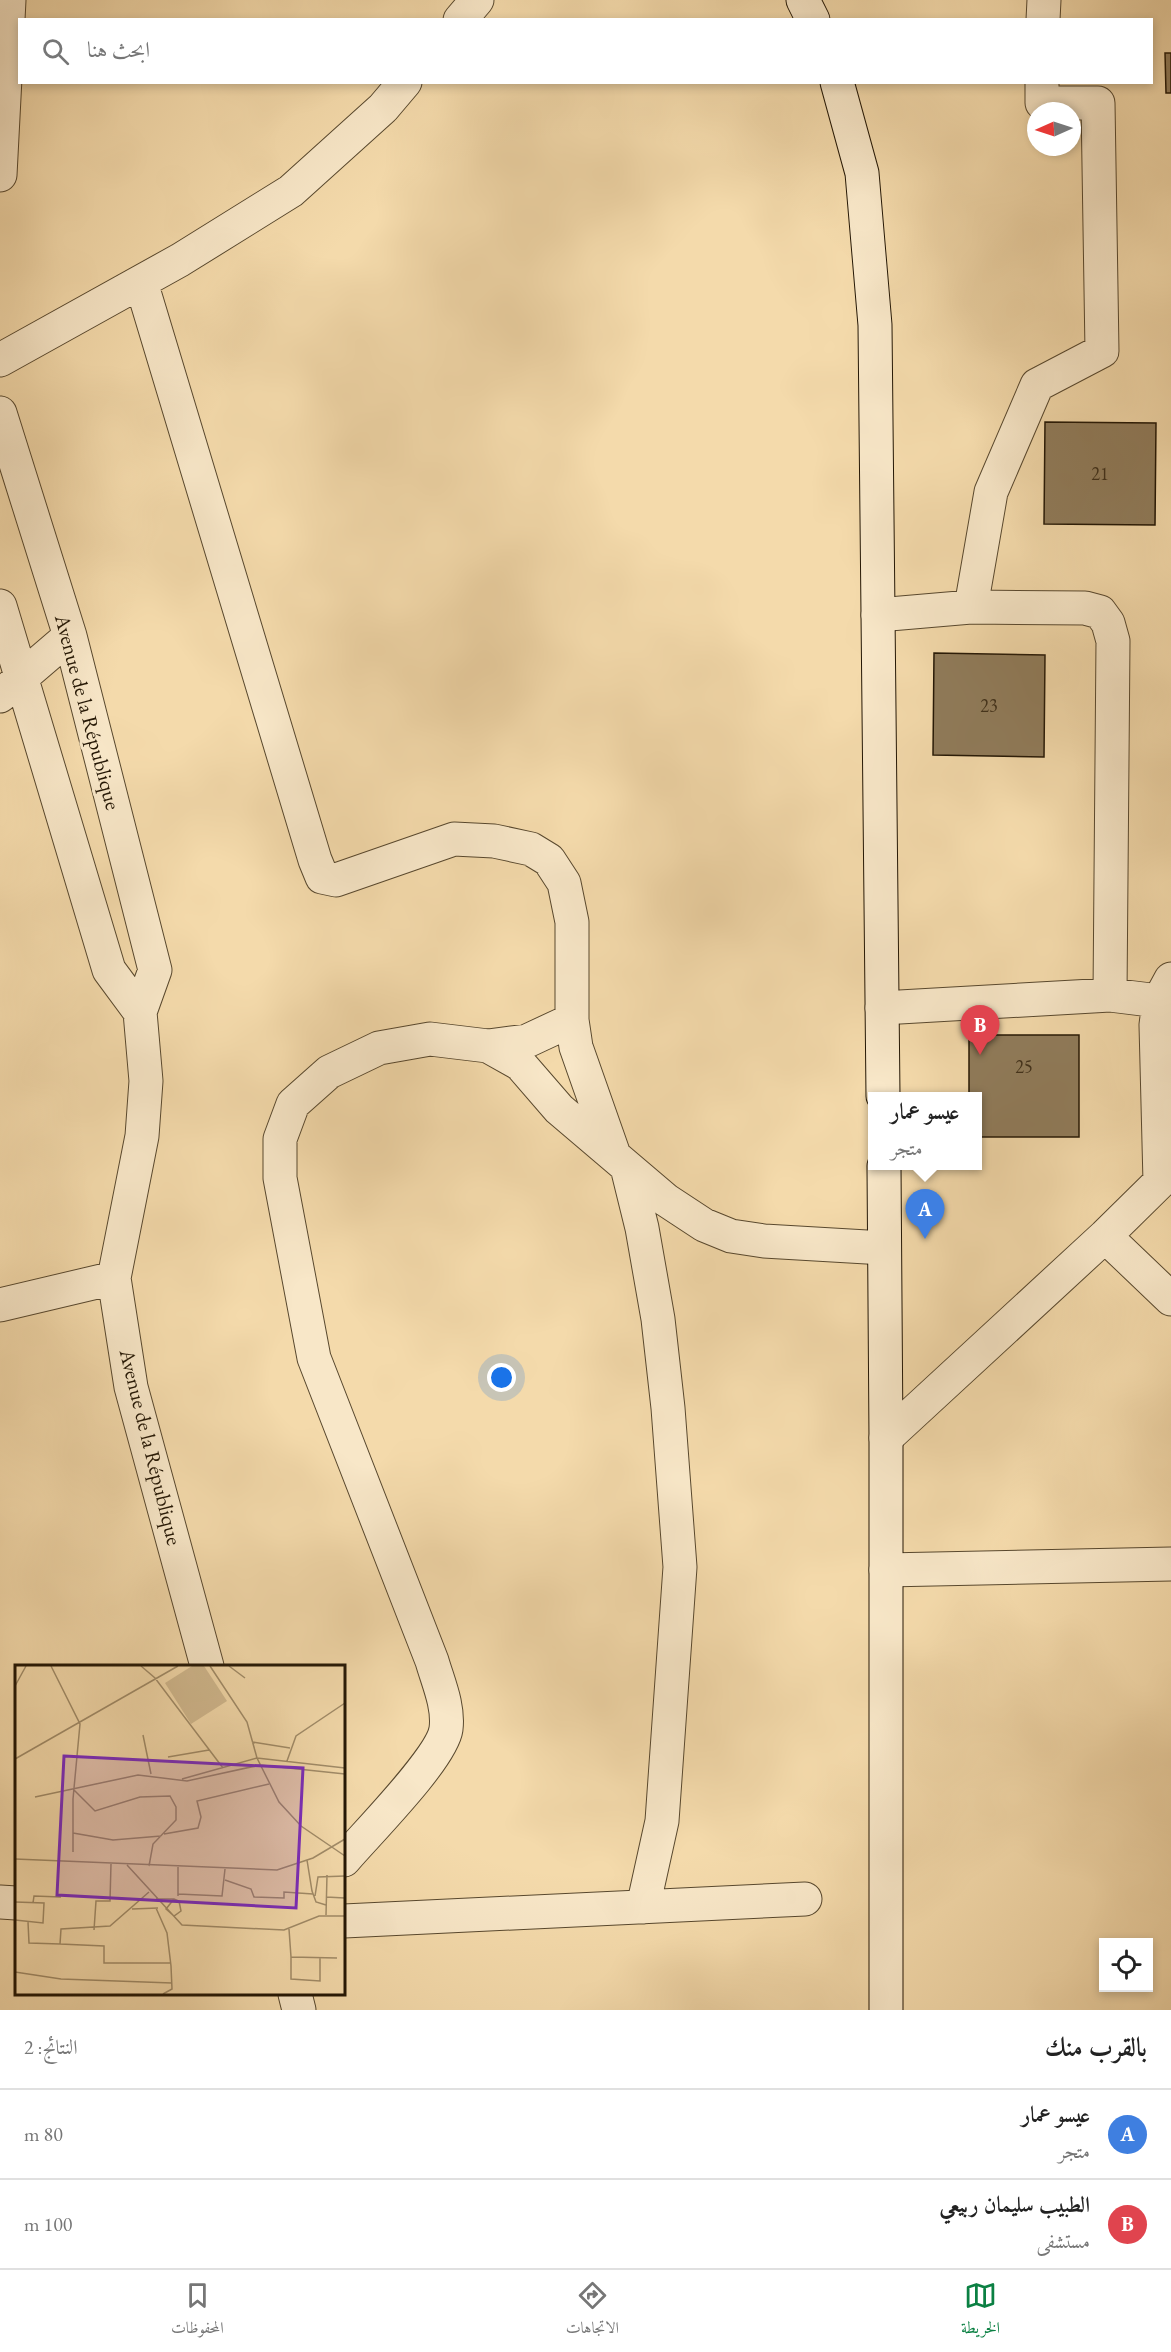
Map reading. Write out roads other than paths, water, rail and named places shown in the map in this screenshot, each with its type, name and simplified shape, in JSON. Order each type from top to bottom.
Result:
[{"type":"street","points":[[0,175],[9,0]]},
{"type":"street","points":[[462,18],[477,0]]},
{"type":"street","points":[[803,0],[812,18]]},
{"type":"street","points":[[1043,18],[1044,0]]},
{"type":"street","points":[[0,360],[141,282],[291,191],[383,108],[403,84]]},
{"type":"street","points":[[838,84],[862,173],[875,325],[883,1092]]},
{"type":"street","points":[[971,607],[991,492],[1037,385],[1102,351],[1098,103],[1042,103],[1042,84]]},
{"type":"street","points":[[141,282],[322,878],[336,880],[454,838],[531,849],[549,860],[564,883],[572,922],[572,1020],[576,1047],[621,1162],[642,1228],[658,1319],[668,1408],[680,1567],[662,1821],[643,1907]]},
{"type":"street","name":"Avenue de la République","points":[[0,413],[70,636],[155,970],[140,1012],[146,1081],[142,1136],[114,1278],[131,1387],[207,1665]]},
{"type":"street","points":[[0,606],[11,686],[109,970],[140,1012]]},
{"type":"street","points":[[878,615],[971,607],[1085,608],[1100,612],[1108,623],[1113,641],[1110,995]]},
{"type":"street","points":[[11,686],[70,636]]},
{"type":"street","points":[[882,1008],[1110,995],[1162,1002]]},
{"type":"street","points":[[1162,1002],[1160,1048],[1171,1065]]},
{"type":"street","points":[[886,1438],[1105,1236],[1165,1176],[1162,1002]]},
{"type":"street","points":[[345,1859],[428,1764],[446,1730],[444,1701],[432,1661],[314,1358],[280,1178],[280,1139],[293,1104],[330,1072],[379,1048],[430,1039],[488,1046],[527,1041],[572,1020]]},
{"type":"street","points":[[488,1046],[520,1064],[559,1109],[666,1200],[704,1225],[731,1236],[885,1248]]},
{"type":"street","points":[[884,1170],[886,2010]]},
{"type":"street","points":[[1105,1236],[1171,1299]]},
{"type":"street","points":[[0,1305],[114,1278]]},
{"type":"street","points":[[886,1570],[1171,1564]]},
{"type":"street","points":[[345,1921],[805,1899]]},
{"type":"street","points":[[0,1902],[15,1903]]},
{"type":"street","points":[[295,1995],[299,2010]]},
{"type":"place","name":"الطبيب سليمان ربيعي","points":[[980,1055]]},
{"type":"place","name":"عيسو عمار","points":[[925,1239]]}]
